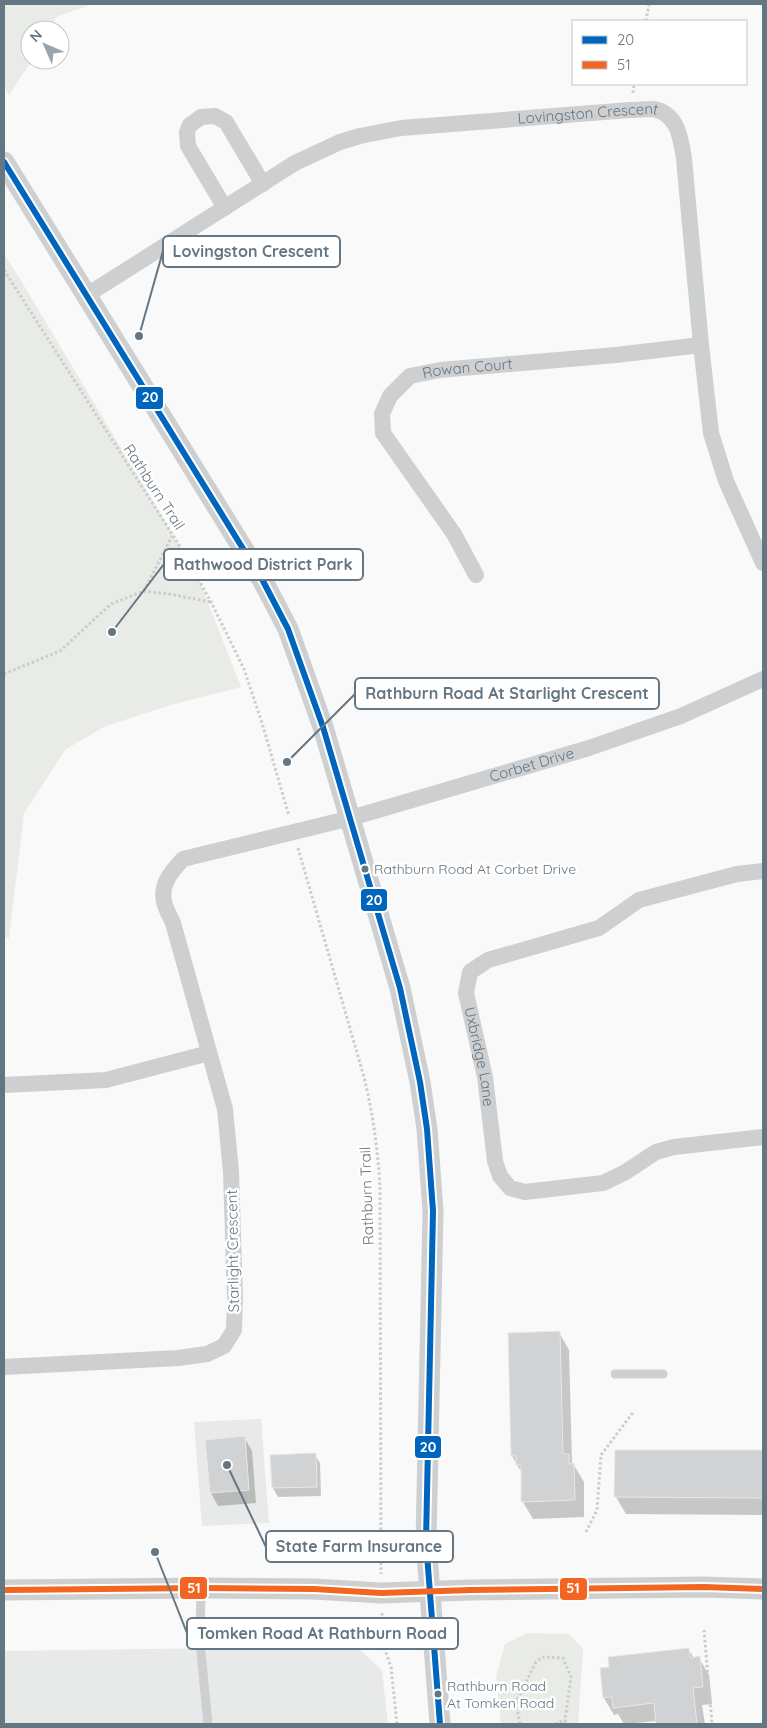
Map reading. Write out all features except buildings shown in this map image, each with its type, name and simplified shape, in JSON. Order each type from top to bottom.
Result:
[{"type":"street","name":"Lovingston Crescent","points":[[87,296],[263,184],[317,152],[340,142],[380,131],[400,128],[620,110],[655,110],[670,116],[679,129],[684,159],[711,433],[726,481],[763,563]]},
{"type":"street","points":[[225,208],[188,146],[187,132],[190,125],[201,117],[214,116],[226,122],[263,184]]},
{"type":"street","points":[[4,162],[263,581],[288,629],[324,727],[400,988],[420,1082],[427,1129],[433,1211],[426,1541],[440,1724]]},
{"type":"street","name":"Rowan Court","points":[[476,575],[454,534],[383,433],[382,414],[390,396],[410,376],[440,370],[616,355],[701,345]]},
{"type":"street","name":"Corbet Drive","points":[[293,831],[350,818],[589,748],[681,716],[763,678]]},
{"type":"street","name":"Starlight Crescent","points":[[4,1367],[178,1358],[207,1354],[224,1346],[234,1330],[231,1172],[225,1110],[173,923],[164,900],[165,882],[170,872],[182,859],[293,831]]},
{"type":"street","name":"Uxbridge Lane","points":[[763,871],[737,874],[639,900],[599,928],[488,960],[470,972],[466,993],[485,1077],[495,1161],[500,1176],[510,1188],[525,1192],[603,1183],[624,1173],[656,1152],[674,1147],[763,1137]]},
{"type":"street","points":[[4,1085],[106,1080],[209,1053]]},
{"type":"street","points":[[4,1590],[200,1588],[314,1589],[381,1593],[704,1587],[763,1589]]},
{"type":"lane","points":[[614,1374],[663,1374]]},
{"type":"lane","points":[[200,1588],[200,1642],[208,1724]]},
{"type":"path","points":[[646,20],[649,4]]},
{"type":"path","name":"Rathburn Trail","points":[[4,270],[181,548],[212,602],[244,669],[262,723],[288,814]]},
{"type":"path","points":[[144,591],[172,536]]},
{"type":"path","points":[[4,674],[60,651],[111,604],[144,591],[212,602]]},
{"type":"path","name":"Rathburn Trail","points":[[300,857],[364,1077],[371,1108],[378,1157],[380,1188],[380,1544]]},
{"type":"path","points":[[586,1532],[598,1510],[601,1455],[634,1411]]},
{"type":"path","points":[[704,1630],[712,1724]]},
{"type":"path","points":[[383,1644],[390,1667],[397,1724]]},
{"type":"path","points":[[520,1724],[516,1702],[536,1662],[542,1657],[563,1658],[571,1678],[566,1722],[554,1724]]},
{"type":"shaded area","points":[[4,4],[92,4],[56,17],[55,20],[20,20],[20,70],[25,70],[9,95],[4,86]]},
{"type":"shaded area","points":[[4,254],[198,577],[241,687],[171,705],[106,726],[66,749],[24,813],[9,938],[4,938]]},
{"type":"shaded area","points":[[261,1419],[269,1523],[202,1526],[194,1422]]},
{"type":"shaded area","points":[[527,1633],[569,1634],[583,1649],[578,1724],[501,1724],[496,1677],[505,1644]]},
{"type":"shaded area","points":[[356,1646],[382,1670],[388,1724],[4,1724],[4,1651]]},
{"type":"transit line","name":"20","points":[[4,162],[263,581],[288,629],[323,727],[400,988],[420,1082],[427,1129],[433,1211],[426,1541],[440,1724]]},
{"type":"transit line","name":"51","points":[[4,1590],[201,1588],[314,1589],[381,1593],[704,1587],[763,1589]]},
{"type":"place","name":"Lovingston Crescent","points":[[139,336]]},
{"type":"place","name":"Rathwood District Park","points":[[112,632]]},
{"type":"place","name":"Rathburn Road At Starlight Crescent","points":[[287,762]]},
{"type":"place","name":"Rathburn Road At Corbet Drive","points":[[365,869]]},
{"type":"place","name":"State Farm Insurance","points":[[227,1465]]},
{"type":"place","name":"Tomken Road At Rathburn Road","points":[[155,1552]]},
{"type":"place","name":"Rathburn Road At Tomken Road","points":[[438,1694]]}]
